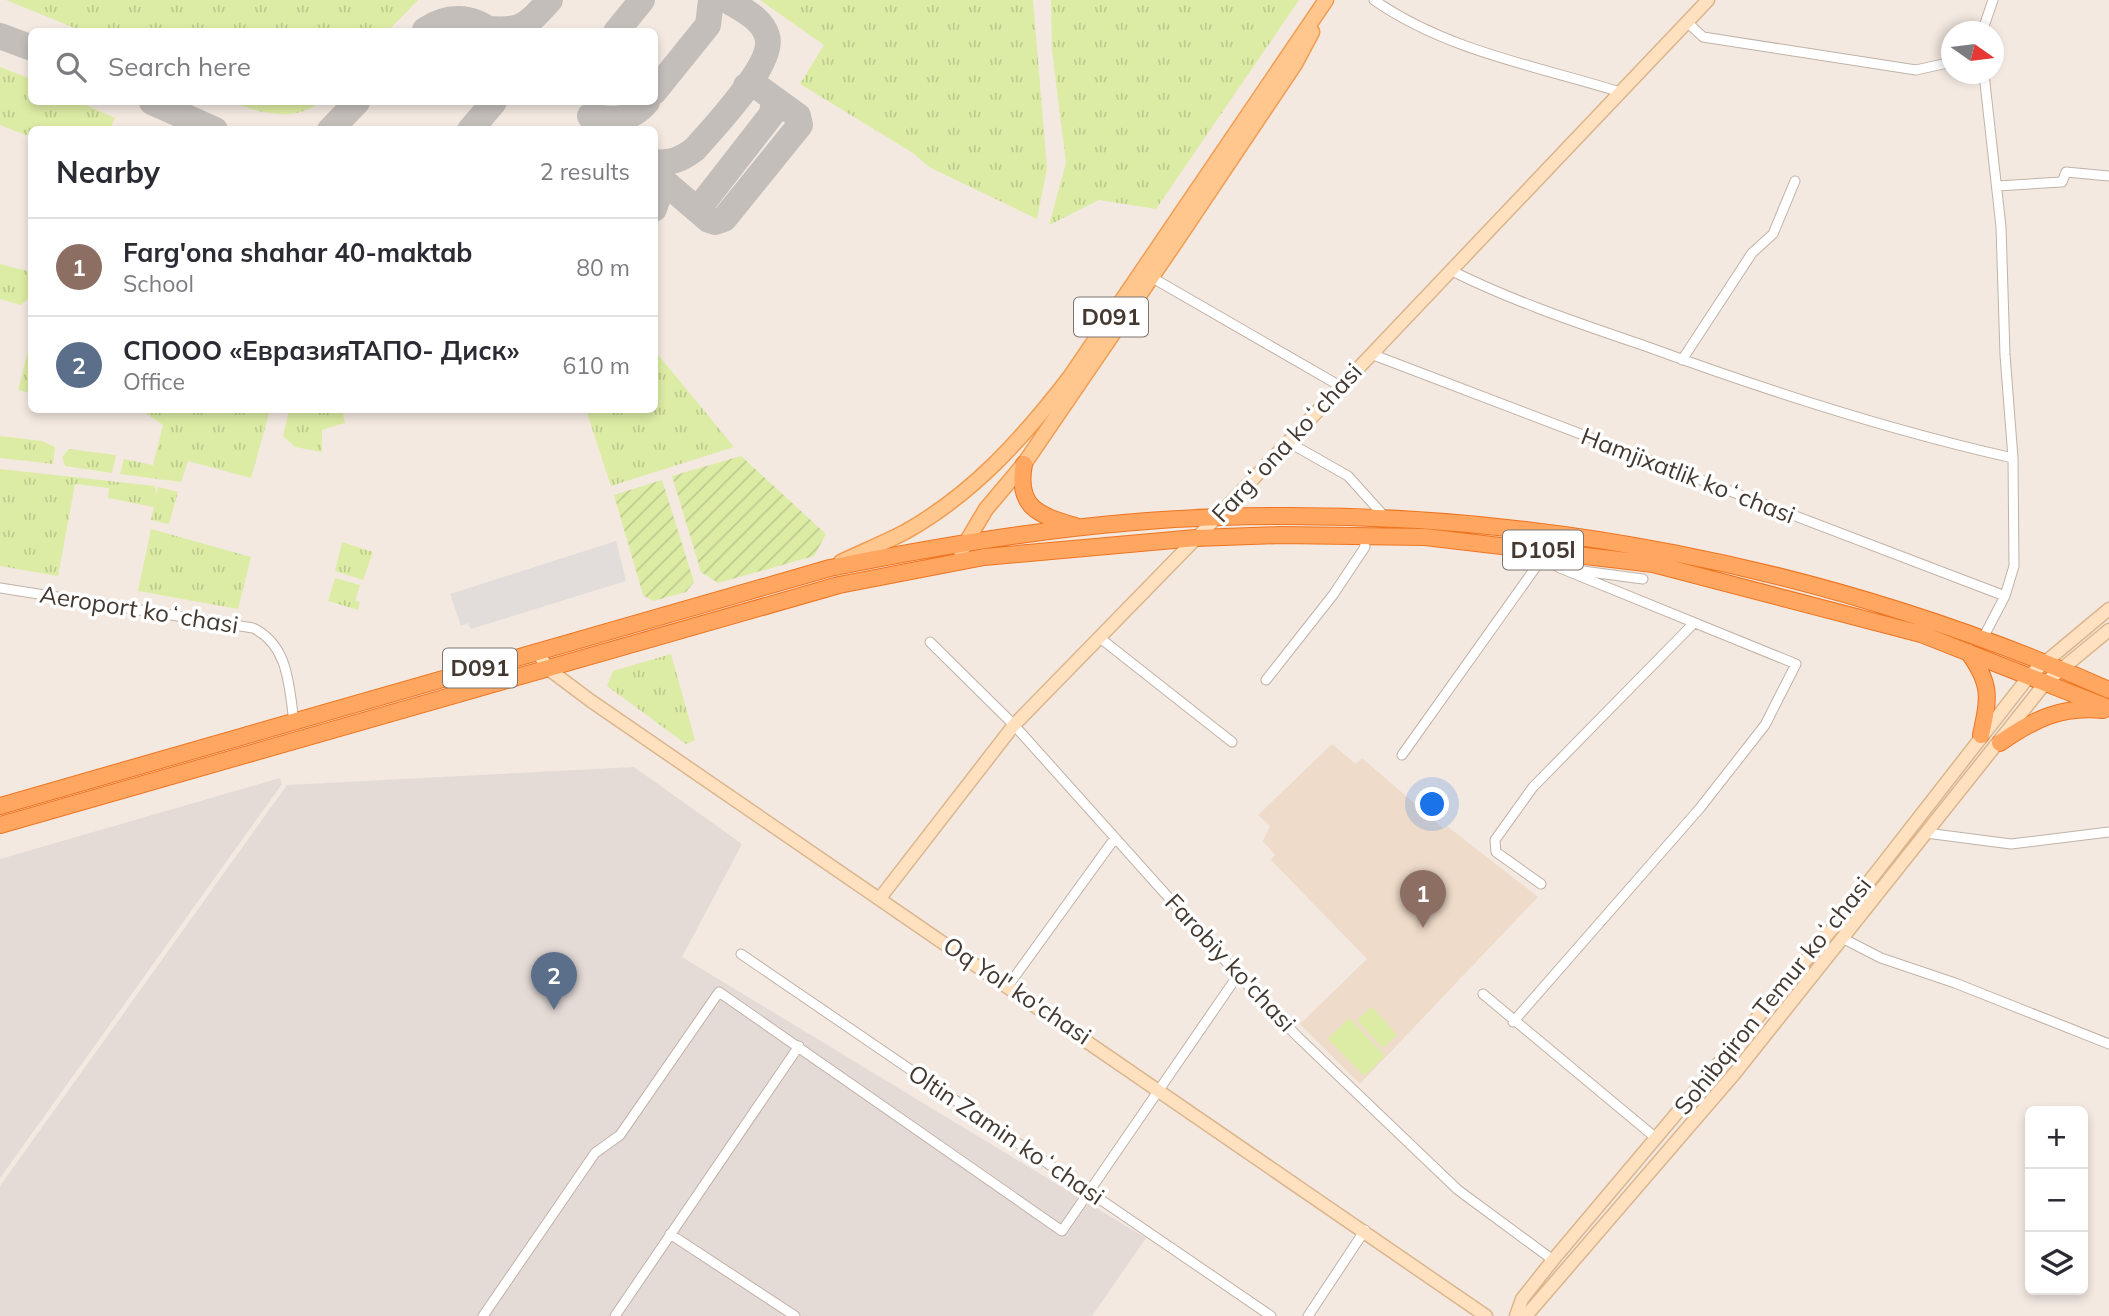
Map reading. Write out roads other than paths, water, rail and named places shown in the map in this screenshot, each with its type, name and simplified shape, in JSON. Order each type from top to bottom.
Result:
[{"type":"highway","points":[[1024,464],[1021,479],[1026,501],[1033,509],[1080,528]]},
{"type":"highway","name":"D105l","points":[[963,544],[1080,528],[1217,517],[1385,517],[1550,532],[1696,556],[1861,599],[1983,638],[2109,690]]},
{"type":"highway","name":"D105l","points":[[957,563],[1038,551],[1196,538],[1364,535],[1425,537],[1548,550],[1654,564],[1867,619],[2030,675],[2109,709]]},
{"type":"highway","name":"D091","points":[[0,806],[830,568],[963,544]]},
{"type":"highway","name":"D091","points":[[0,825],[839,585],[957,563]]},
{"type":"highway","points":[[1968,652],[1986,681],[1987,707],[1981,735]]},
{"type":"highway","points":[[2000,743],[2025,725],[2055,712],[2073,708],[2109,709]]},
{"type":"main road","name":"D091","points":[[957,563],[963,544],[986,509],[1024,464],[1294,64],[1328,0]]},
{"type":"main road","name":"D091","points":[[830,568],[906,531],[979,479],[1030,430],[1078,366],[1328,0]]},
{"type":"street","points":[[1374,0],[1390,11],[1472,51],[1620,92]]},
{"type":"street","name":"Fargʻona koʻchasi","points":[[880,898],[1014,725],[1217,517],[1708,0]]},
{"type":"street","points":[[1986,21],[1993,0]]},
{"type":"street","points":[[1687,22],[1703,37],[1916,70],[1941,64]]},
{"type":"street","points":[[1983,638],[2005,596],[2014,566],[2013,458],[1997,186],[1985,84]]},
{"type":"street","points":[[1997,186],[2062,182],[2066,178],[2066,172],[2109,176]]},
{"type":"street","points":[[1682,360],[1752,253],[1773,234],[1795,181]]},
{"type":"street","points":[[1450,270],[1498,294],[1835,412],[1913,435],[2013,458]]},
{"type":"street","points":[[1151,278],[1340,386]]},
{"type":"street","name":"Hamjixatlik koʻchasi","points":[[1371,354],[2005,596]]},
{"type":"street","points":[[1288,442],[1348,476],[1385,517]]},
{"type":"street","points":[[1266,680],[1340,585],[1365,547],[1364,535]]},
{"type":"street","points":[[1513,1022],[1700,808],[1765,725],[1796,664],[1551,564],[1548,550]]},
{"type":"street","points":[[1402,755],[1548,550]]},
{"type":"street","points":[[1560,568],[1643,579]]},
{"type":"street","name":"Aeroport koʻchasi","points":[[0,588],[253,628],[274,642],[283,659],[294,722]]},
{"type":"street","name":"Sohibqiron Temur koʻchasi","points":[[1516,1316],[1522,1299],[1553,1260],[1832,929],[2030,675],[2109,609]]},
{"type":"street","points":[[1541,884],[1496,852],[1495,840],[1534,787],[1694,623]]},
{"type":"street","name":"Sohibqiron Temur koʻchasi","points":[[1526,1316],[1735,1073],[2046,682],[2109,630]]},
{"type":"street","points":[[1100,638],[1232,742]]},
{"type":"street","name":"Farobiy ko'chasi","points":[[930,642],[1014,725],[1238,975],[1377,1115],[1458,1190],[1553,1260]]},
{"type":"street","points":[[538,652],[547,668]]},
{"type":"street","name":"Oq Yol' ko'chasi","points":[[547,668],[1486,1316]]},
{"type":"street","points":[[1927,833],[2011,844],[2109,832]]},
{"type":"street","points":[[1008,986],[1115,838]]},
{"type":"street","points":[[1844,939],[1881,958],[1955,983],[2109,1044]]},
{"type":"street","name":"Oltin Zamin koʻchasi","points":[[741,954],[1271,1316]]},
{"type":"street","points":[[483,1316],[595,1153],[620,1135],[719,992],[1062,1231],[1238,975]]},
{"type":"street","points":[[1483,994],[1513,1022],[1656,1138]]},
{"type":"street","points":[[615,1316],[799,1046]]},
{"type":"street","points":[[1308,1316],[1365,1230]]},
{"type":"street","points":[[670,1234],[795,1316]]},
{"type":"place","name":"Farg'ona shahar 40-maktab","points":[[1423,928]]},
{"type":"place","name":"СПООО «ЕвразияТАПО- Диск»","points":[[554,1010]]}]
